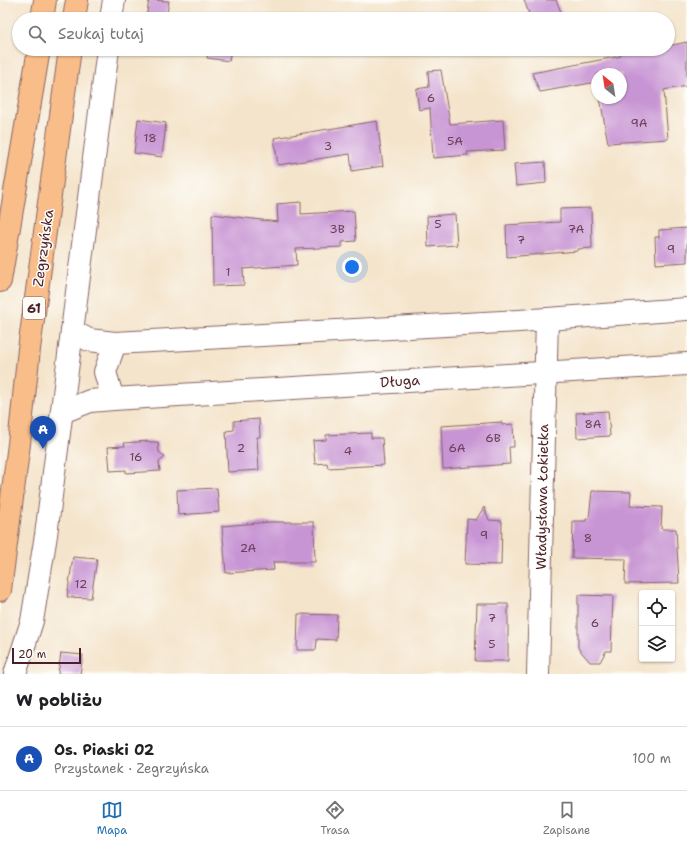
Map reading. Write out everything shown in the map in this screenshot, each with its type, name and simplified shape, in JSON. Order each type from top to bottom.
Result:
[{"type":"main road","points":[[43,12],[45,0]]},
{"type":"main road","points":[[75,12],[77,0]]},
{"type":"main road","points":[[0,281],[38,56]]},
{"type":"main road","name":"Zegrzyńska","points":[[0,590],[19,444],[29,349],[69,56]]},
{"type":"street","points":[[112,12],[114,0]]},
{"type":"street","points":[[16,674],[32,621],[46,535],[107,56]]},
{"type":"street","points":[[72,331],[89,340],[115,343],[547,319],[687,309]]},
{"type":"street","name":"Władysława Łokietka","points":[[538,674],[547,319]]},
{"type":"street","points":[[113,399],[105,372],[115,343]]},
{"type":"street","name":"Długa","points":[[62,412],[90,401],[113,399],[687,364]]},
{"type":"building","points":[[149,0],[169,1],[167,12],[147,12]]},
{"type":"building","points":[[524,0],[556,0],[561,12],[528,12]]},
{"type":"building","points":[[687,42],[687,86],[664,90],[668,139],[608,143],[601,104],[627,104],[627,68],[591,68],[591,83],[540,92],[532,73],[621,56],[675,56],[675,45]]},
{"type":"building","points":[[207,56],[230,56],[229,61],[207,58]]},
{"type":"building","points":[[441,70],[450,124],[503,120],[505,150],[467,152],[468,155],[433,158],[430,108],[419,110],[416,89],[429,87],[428,71]]},
{"type":"building","points":[[138,119],[166,123],[162,157],[134,153]]},
{"type":"building","points":[[377,121],[383,166],[352,171],[350,154],[278,165],[274,138]]},
{"type":"building","points":[[545,162],[546,183],[516,186],[514,164]]},
{"type":"building","points":[[301,202],[301,214],[354,211],[356,241],[342,242],[342,247],[296,249],[297,265],[243,269],[244,285],[213,286],[212,214],[278,222],[277,204]]},
{"type":"building","points":[[591,208],[592,248],[578,249],[578,251],[507,257],[506,225],[560,222],[560,209]]},
{"type":"building","points":[[455,214],[457,245],[428,247],[427,216]]},
{"type":"building","points":[[687,228],[687,262],[656,264],[655,237],[659,237],[659,230]]},
{"type":"building","points":[[608,411],[610,436],[577,438],[576,413]]},
{"type":"building","points":[[259,419],[260,437],[257,437],[259,470],[228,472],[226,431],[234,430],[234,421]]},
{"type":"building","points":[[502,422],[502,425],[513,424],[514,447],[509,447],[510,464],[443,469],[441,426]]},
{"type":"building","points":[[371,433],[371,438],[382,438],[384,465],[328,468],[327,463],[315,464],[313,441],[326,440],[326,435]]},
{"type":"building","points":[[149,441],[158,442],[159,452],[165,457],[159,462],[160,471],[126,473],[126,470],[110,471],[108,447],[125,446],[124,443]]},
{"type":"building","points":[[217,488],[219,512],[178,515],[177,490]]},
{"type":"building","points":[[592,491],[631,492],[630,506],[662,507],[661,529],[676,529],[679,583],[625,584],[626,559],[572,558],[573,521],[586,521],[586,519],[589,519]]},
{"type":"building","points":[[484,507],[489,520],[502,521],[501,565],[465,564],[467,519],[476,520]]},
{"type":"building","points":[[270,522],[314,522],[315,562],[273,562],[274,570],[226,573],[222,526]]},
{"type":"building","points":[[73,557],[97,559],[91,598],[67,597]]},
{"type":"building","points":[[578,595],[613,596],[611,651],[606,651],[600,662],[590,662],[578,648]]},
{"type":"building","points":[[477,604],[508,604],[508,661],[475,661]]},
{"type":"building","points":[[298,614],[337,615],[336,640],[317,639],[316,650],[297,650]]},
{"type":"building","points":[[61,653],[83,655],[80,674],[58,674]]},
{"type":"place","name":"Os. Piaski 02","points":[[43,449]]}]
